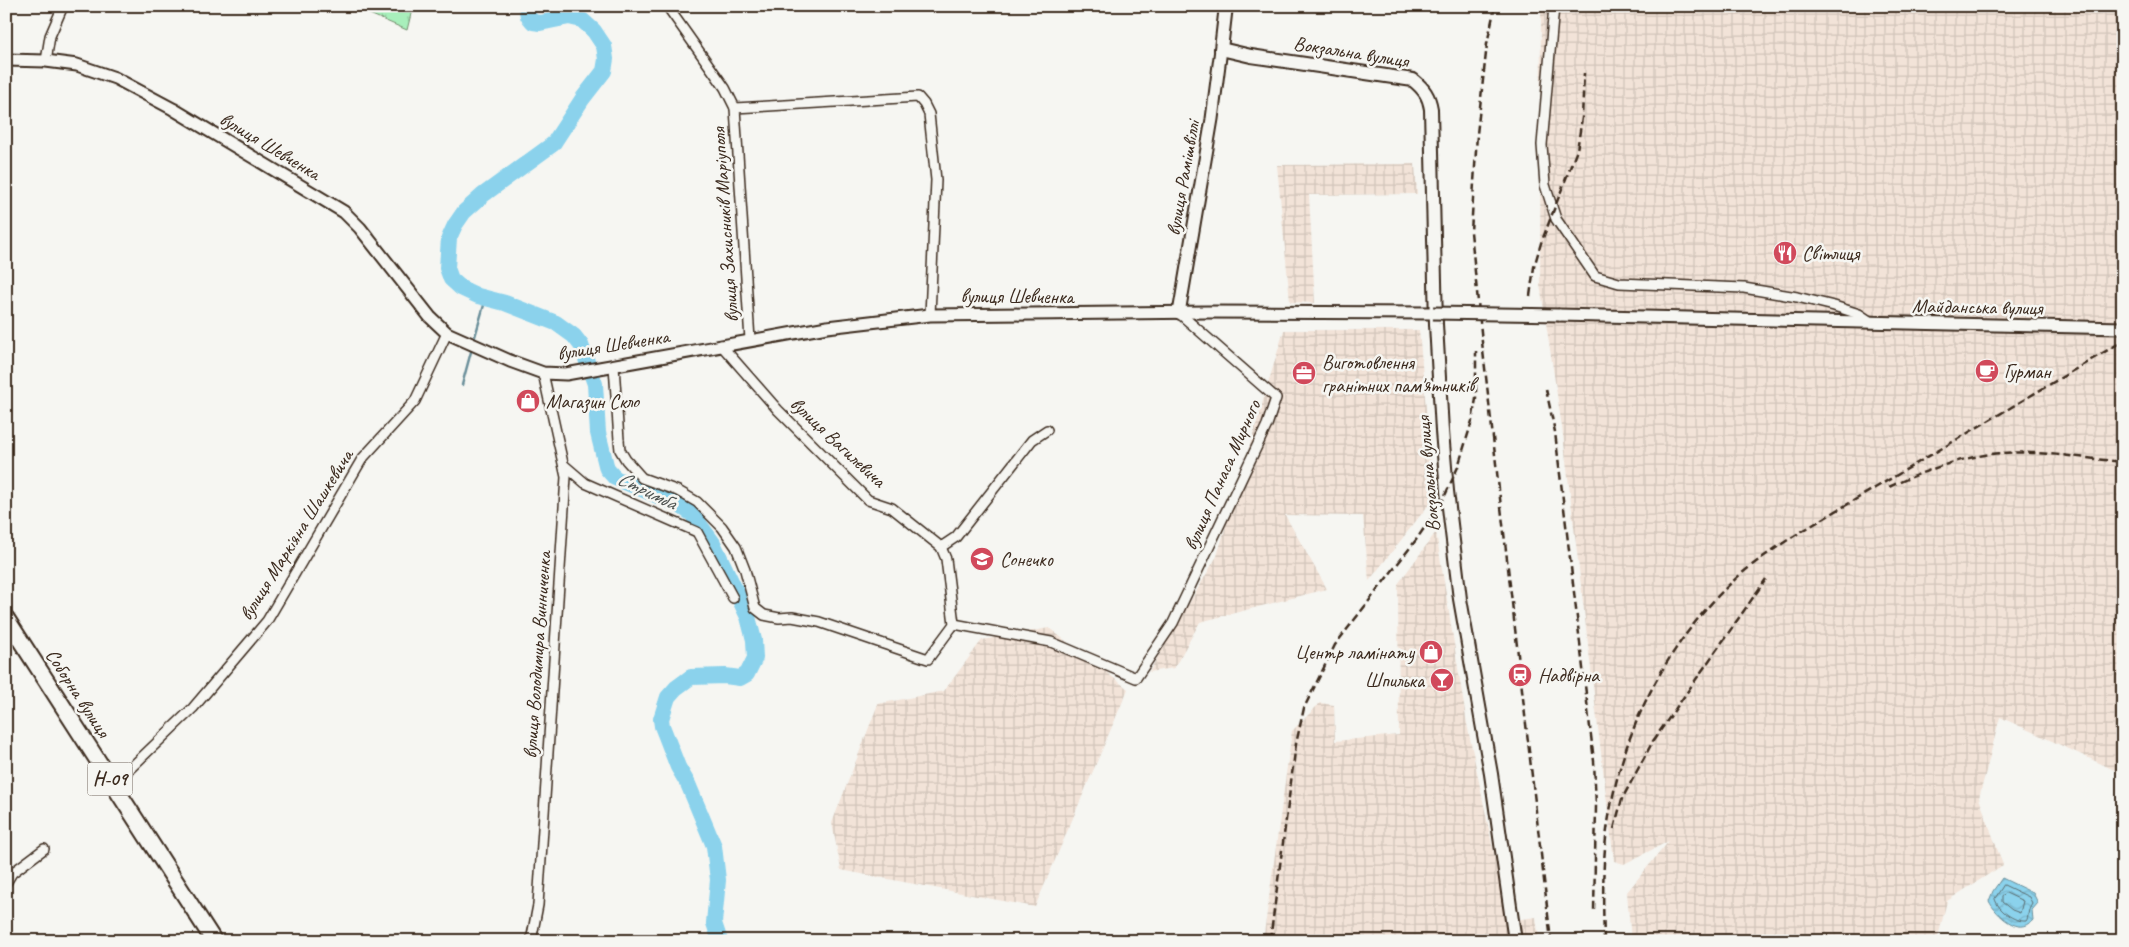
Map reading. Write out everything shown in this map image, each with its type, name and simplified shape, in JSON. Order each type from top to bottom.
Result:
[{"type":"main road","points":[[1221,49],[1226,6]]},
{"type":"main road","name":"Вокзальна вулиця","points":[[1221,49],[1251,56],[1413,80],[1422,87],[1429,97],[1431,109],[1437,340],[1447,491],[1460,599],[1491,774],[1515,941]]},
{"type":"main road","name":"Соборна вулиця","points":[[6,618],[214,941]]},
{"type":"street","points":[[46,61],[50,36],[63,6]]},
{"type":"street","name":"вулиця Захисників Маріуполя","points":[[667,6],[725,88],[735,108],[750,340]]},
{"type":"street","points":[[1554,6],[1542,146],[1545,185],[1556,219],[1595,276],[1619,283],[1744,288],[1797,297],[1859,314],[1874,324]]},
{"type":"street","name":"вулиця Рамішвіллі","points":[[1179,313],[1212,119],[1221,49]]},
{"type":"street","name":"вулиця Шевченка","points":[[6,60],[46,61],[77,65],[115,78],[173,109],[344,212],[360,228],[430,317],[447,334],[543,373],[566,374],[610,367],[827,326],[930,316],[1206,312],[1520,314],[1831,322]]},
{"type":"street","name":"вулиця Захисників Маріуполя","points":[[735,108],[918,97],[929,114],[936,180],[930,316]]},
{"type":"street","name":"вулиця Панаса Мирного","points":[[954,624],[1051,642],[1136,678],[1173,623],[1267,426],[1276,398],[1179,313]]},
{"type":"street","name":"Майданська вулиця","points":[[1831,322],[2123,328]]},
{"type":"street","name":"вулиця Маркіяна Шашкевича","points":[[114,784],[193,708],[267,622],[362,459],[415,401],[447,334]]},
{"type":"street","name":"вулиця Вагилевича","points":[[722,345],[778,410],[868,500],[892,508],[941,547]]},
{"type":"street","points":[[610,367],[618,440],[620,450],[626,460],[642,478],[678,492],[697,502],[722,527],[739,555],[756,608],[764,615],[780,618],[792,617],[819,622],[928,659],[954,624],[946,560],[941,547],[956,537],[1032,440],[1047,430]]},
{"type":"street","name":"вулиця Володимира Винниченка","points":[[532,941],[538,905],[566,477],[543,373]]},
{"type":"street","points":[[564,465],[585,483],[697,532],[733,598]]},
{"type":"street","points":[[6,883],[12,873],[44,850]]},
{"type":"shaded area","points":[[1541,6],[2123,6],[2123,774],[2000,717],[1979,798],[2003,865],[1947,901],[1937,941],[1631,941],[1627,892],[1669,841],[1624,864],[1614,861],[1562,427],[1540,284]]},
{"type":"shaded area","points":[[1415,164],[1417,194],[1309,195],[1315,303],[1290,302],[1277,165]]},
{"type":"shaded area","points":[[1284,330],[1419,330],[1434,498],[1369,581],[1363,516],[1285,515],[1327,589],[1200,622],[1174,668],[1149,672],[1217,556]]},
{"type":"shaded area","points":[[1436,532],[1467,724],[1508,921],[1536,917],[1539,941],[1263,941],[1292,731],[1320,703],[1334,705],[1335,741],[1399,735],[1398,584]]},
{"type":"shaded area","points":[[1049,628],[1128,689],[1035,907],[841,870],[832,823],[878,704],[944,691],[982,640]]},
{"type":"green space","points":[[351,6],[413,6],[407,30]]},
{"type":"water","points":[[2002,878],[2033,893],[2038,903],[2032,910],[2033,920],[2028,925],[2015,925],[2009,922],[1992,907],[1989,901]]},
{"type":"waterway","name":"Стримба","points":[[526,6],[528,16],[533,22],[540,23],[569,17],[582,20],[594,31],[604,46],[606,59],[604,71],[583,98],[553,144],[483,195],[464,212],[449,238],[447,268],[451,279],[461,288],[478,296],[505,303],[556,323],[574,336],[581,345],[595,384],[598,433],[607,469],[615,478],[679,505],[692,514],[713,543],[748,617],[754,640],[755,658],[747,674],[740,678],[725,676],[691,677],[676,688],[668,697],[661,719],[678,767],[688,784],[714,846],[718,880],[714,923],[720,941]]},
{"type":"waterway","points":[[474,340],[486,298]]},
{"type":"waterway","points":[[462,385],[472,348]]},
{"type":"railway","points":[[1495,6],[1487,44],[1477,134],[1471,232],[1551,941]]},
{"type":"railway","points":[[1530,296],[1534,267],[1541,243],[1577,150],[1582,118],[1584,73]]},
{"type":"railway","points":[[1604,941],[1603,886],[1605,844],[1613,796],[1622,762],[1647,698],[1664,667],[1704,611],[1744,572],[1794,536],[2123,341]]},
{"type":"railway","points":[[1270,941],[1296,744],[1304,708],[1335,645],[1416,540],[1442,502],[1458,467],[1472,421],[1476,399],[1476,351]]},
{"type":"railway","points":[[1546,389],[1555,432],[1594,761],[1596,806],[1594,911]]},
{"type":"railway","points":[[1889,487],[1944,465],[1979,456],[1996,454],[2051,454],[2123,462]]},
{"type":"railway","points":[[1614,829],[1622,799],[1653,741],[1766,579]]},
{"type":"place","name":"Світлиця","points":[[1785,253]]},
{"type":"place","name":"Гурман","points":[[1987,371]]},
{"type":"place","name":"Виготовлення гранітних пам'ятників","points":[[1304,373]]},
{"type":"place","name":"Магазин Скло","points":[[528,401]]},
{"type":"place","name":"Сонечко","points":[[982,559]]},
{"type":"place","name":"Центр ламінату","points":[[1431,652]]},
{"type":"place","name":"Надвірна","points":[[1520,675]]},
{"type":"place","name":"Шпилька","points":[[1442,680]]}]
